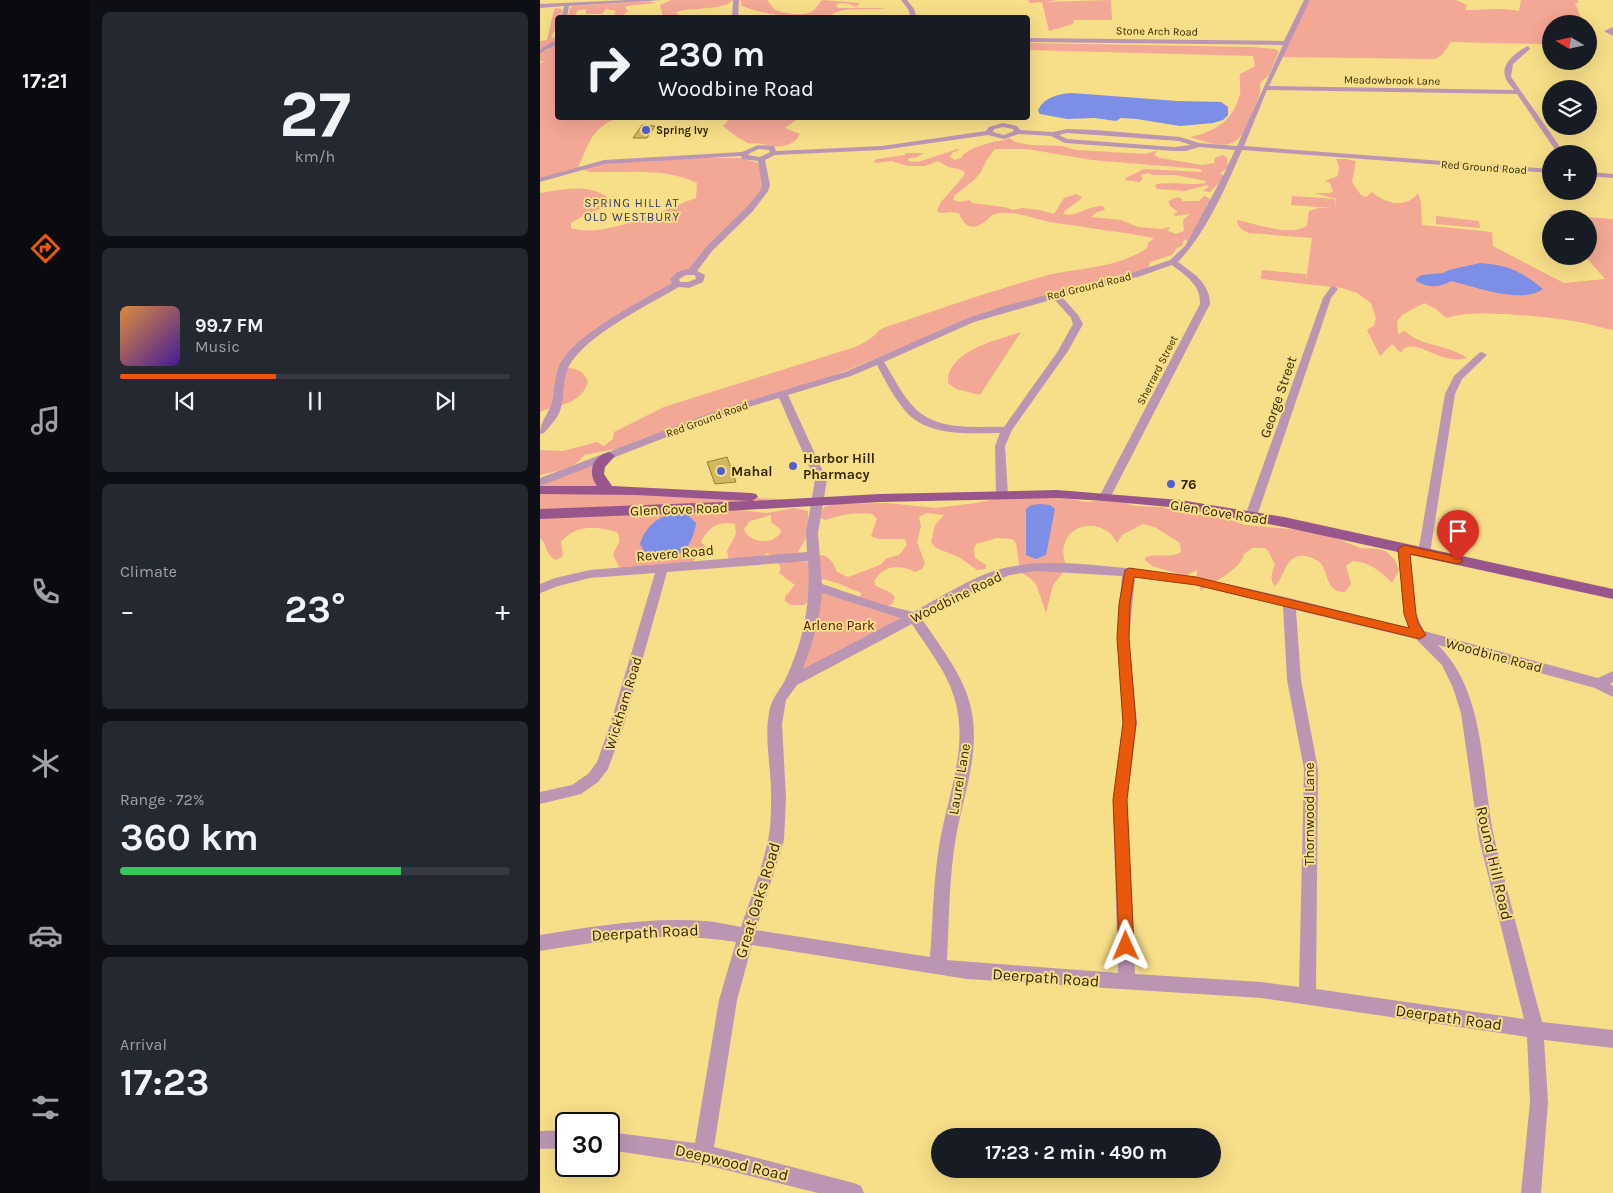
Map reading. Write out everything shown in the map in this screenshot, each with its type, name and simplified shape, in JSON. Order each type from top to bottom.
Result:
[{"type":"main road","points":[[608,456],[596,473],[597,478],[609,491]]},
{"type":"main road","name":"Glen Cove Road","points":[[541,487],[818,501]]},
{"type":"main road","name":"Glen Cove Road","points":[[540,514],[710,508],[818,501],[1002,495],[1057,494],[1106,497],[1180,504],[1251,516],[1613,594]]},
{"type":"street","points":[[540,6],[660,0]]},
{"type":"street","points":[[735,15],[736,0]]},
{"type":"street","points":[[904,0],[913,15]]},
{"type":"street","points":[[1173,262],[1194,237],[1241,149],[1265,88],[1307,0]]},
{"type":"street","points":[[565,15],[567,4]]},
{"type":"street","points":[[1613,29],[1607,31],[1613,34]]},
{"type":"street","name":"Stone Arch Road","points":[[1030,40],[1286,43]]},
{"type":"street","points":[[540,51],[555,43]]},
{"type":"street","points":[[1528,48],[1511,61],[1507,70],[1508,77],[1556,145]]},
{"type":"street","name":"Meadowbrook Lane","points":[[1265,88],[1518,92]]},
{"type":"street","points":[[1008,125],[1012,120]]},
{"type":"street","points":[[989,133],[989,130],[994,126],[1008,125],[1015,127],[1018,132]]},
{"type":"street","points":[[744,154],[748,158],[761,159],[774,154],[841,152],[939,142],[989,133],[1004,137],[1018,132],[1053,134],[1067,131],[1180,139],[1198,145]]},
{"type":"street","points":[[1053,134],[1065,140],[1174,149],[1186,149],[1198,145]]},
{"type":"street","name":"Red Ground Road","points":[[1198,145],[1542,171]]},
{"type":"street","points":[[540,180],[604,162],[744,154],[750,149],[762,147],[771,148],[774,154]]},
{"type":"street","points":[[540,431],[554,413],[561,374],[569,359],[607,326],[677,284],[689,285],[700,280],[701,276],[692,272],[709,249],[750,209],[764,191],[766,185],[761,159]]},
{"type":"street","points":[[1597,175],[1613,176]]},
{"type":"street","name":"Red Ground Road","points":[[541,487],[566,471],[725,411],[840,377],[971,320],[1004,309],[1138,274],[1173,262]]},
{"type":"street","name":"Sherrard Street","points":[[1106,497],[1205,304],[1205,293],[1202,286],[1173,262]]},
{"type":"street","name":"George Street","points":[[1251,516],[1327,298],[1334,289]]},
{"type":"street","points":[[1002,495],[1000,446],[1007,430],[1076,330],[1078,324],[1075,317],[1056,295]]},
{"type":"street","points":[[1424,553],[1450,394],[1458,378],[1482,355]]},
{"type":"street","points":[[879,361],[899,393],[920,419],[940,426],[1007,430]]},
{"type":"street","name":"Great Oaks Road","points":[[703,1154],[728,1000],[776,840],[779,798],[776,716],[780,699],[792,681],[808,637],[814,612],[816,587],[812,533],[821,480],[782,394]]},
{"type":"street","name":"Red Ground Road","points":[[541,487],[588,463]]},
{"type":"street","name":"Round Hill Road","points":[[1404,549],[1410,614],[1413,624],[1420,635],[1447,662],[1457,681],[1466,707],[1473,739],[1487,839],[1535,1029],[1539,1102],[1531,1193]]},
{"type":"street","name":"Revere Road","points":[[540,589],[573,576],[814,556]]},
{"type":"street","name":"Woodbine Road","points":[[792,681],[980,582],[1018,568],[1037,567],[1129,572],[1196,581],[1420,635],[1600,684],[1613,692]]},
{"type":"street","name":"Wickham Road","points":[[540,798],[567,794],[576,790],[593,778],[603,765],[618,725],[662,569]]},
{"type":"street","points":[[1127,982],[1120,800],[1130,723],[1123,638],[1124,604],[1129,572]]},
{"type":"street","points":[[816,587],[879,608],[914,617]]},
{"type":"street","name":"Thornwood Lane","points":[[1289,603],[1294,680],[1311,769],[1306,996]]},
{"type":"street","name":"Laurel Lane","points":[[914,617],[953,680],[962,702],[967,726],[966,755],[946,849],[938,967]]},
{"type":"street","points":[[1600,684],[1613,676]]},
{"type":"street","name":"Deerpath Road","points":[[540,944],[582,936],[651,929],[706,929],[938,967],[994,974],[1261,990],[1613,1039]]},
{"type":"street","points":[[540,1140],[555,1139]]},
{"type":"street","name":"Deepwood Road","points":[[620,1142],[641,1143],[703,1154],[854,1193]]},
{"type":"green space","points":[[671,0],[733,0],[722,6],[682,10],[676,12],[678,15],[662,15],[660,5]]},
{"type":"green space","points":[[740,0],[767,0],[775,10],[795,14],[806,14],[814,10],[822,0],[860,3],[856,7],[841,3],[836,5],[838,8],[886,8],[849,10],[836,12],[831,15],[778,15],[742,6]]},
{"type":"green space","points":[[1028,0],[1057,0],[1045,2],[1111,0],[1112,20],[1074,20],[1073,24],[1049,31],[1042,2],[1030,3]]},
{"type":"green space","points":[[1307,0],[1456,0],[1467,5],[1465,10],[1498,9],[1519,11],[1521,0],[1577,0],[1579,3],[1575,3],[1580,15],[1542,15],[1542,44],[1451,42],[1442,55],[1435,59],[1280,57]]},
{"type":"green space","points":[[650,1],[656,3],[627,6],[625,7],[628,11],[623,15],[614,14],[616,11],[606,9],[602,14],[586,14],[586,9],[577,11],[576,15],[569,15],[570,8],[573,6]]},
{"type":"green space","points":[[556,8],[562,9],[561,15],[555,15],[555,30],[551,37],[555,38],[555,120],[614,120],[603,126],[592,137],[578,168],[540,180],[540,63],[545,61],[540,61],[540,52],[551,49],[540,48],[540,41],[547,40]]},
{"type":"green space","points":[[1030,43],[1252,47],[1279,51],[1269,75],[1260,83],[1258,98],[1248,125],[1237,140],[1223,145],[1190,137],[1208,132],[1228,118],[1240,94],[1240,74],[1255,66],[1253,56],[1030,50]]},
{"type":"green space","points":[[728,120],[796,120],[785,128],[800,134],[797,139],[788,145],[773,146],[748,143],[723,126]]},
{"type":"green space","points":[[1009,138],[1015,142],[1031,145],[1062,146],[1076,150],[1146,154],[1155,151],[1157,152],[1154,155],[1160,158],[1202,165],[1215,163],[1215,158],[1223,155],[1227,158],[1228,168],[1220,173],[1224,178],[1210,192],[1203,191],[1209,187],[1207,185],[1185,191],[1157,189],[1155,185],[1172,183],[1200,184],[1206,183],[1206,181],[1175,175],[1152,175],[1149,173],[1141,175],[1142,179],[1140,182],[1125,180],[1144,169],[1203,172],[1200,169],[1092,160],[1027,149],[995,149],[981,172],[955,195],[953,200],[960,202],[970,200],[972,203],[1013,210],[1022,208],[1054,214],[1064,198],[1076,194],[1082,197],[1063,214],[1073,214],[1092,207],[1103,206],[1105,210],[1097,212],[1091,217],[1121,220],[1138,227],[1162,229],[1169,227],[1170,229],[1166,230],[1176,234],[1184,231],[1183,220],[1190,214],[1175,216],[1174,214],[1178,212],[1171,207],[1168,201],[1178,197],[1183,200],[1181,201],[1199,201],[1204,196],[1209,198],[1211,202],[1207,204],[1207,208],[1190,241],[1184,240],[1182,246],[1177,248],[1172,255],[1150,262],[1148,269],[988,311],[831,377],[751,400],[640,440],[626,447],[584,455],[576,463],[559,471],[540,475],[540,450],[563,451],[597,442],[604,446],[613,439],[614,432],[664,407],[855,347],[883,328],[964,301],[1045,276],[1111,264],[1135,255],[1147,248],[1148,243],[1154,238],[1056,223],[1008,213],[992,215],[978,226],[970,226],[962,220],[959,213],[940,213],[937,211],[941,202],[963,177],[965,172],[948,167],[938,161],[925,166],[908,166],[891,161],[876,163],[874,161],[905,155],[906,153],[924,153],[917,157],[909,158],[908,161],[918,162],[958,149],[950,157],[955,160],[961,158],[974,148]]},
{"type":"green space","points":[[741,158],[759,163],[766,188],[689,272],[607,326],[569,359],[568,368],[583,373],[588,382],[585,390],[568,403],[540,412],[540,193],[566,189],[583,189],[591,190],[607,197],[600,209],[571,223],[571,228],[600,230],[634,222],[696,198],[697,183],[685,178],[658,173],[590,172],[582,169],[592,165],[632,160]]},
{"type":"green space","points":[[1336,159],[1356,161],[1352,182],[1361,195],[1366,197],[1372,192],[1389,202],[1402,203],[1413,198],[1418,193],[1421,202],[1422,225],[1492,232],[1493,246],[1564,283],[1605,279],[1593,265],[1597,265],[1597,218],[1613,219],[1613,330],[1579,322],[1511,314],[1474,314],[1446,318],[1436,309],[1424,303],[1402,315],[1397,321],[1398,334],[1405,331],[1419,340],[1460,353],[1467,358],[1448,358],[1410,346],[1404,348],[1401,353],[1392,344],[1380,356],[1367,330],[1374,326],[1376,318],[1371,303],[1357,293],[1342,288],[1261,279],[1262,270],[1306,274],[1306,281],[1312,238],[1249,233],[1238,225],[1237,220],[1283,230],[1301,229],[1307,225],[1309,211],[1319,208],[1332,208],[1291,205],[1292,196],[1335,199],[1336,208],[1336,199],[1315,193],[1330,193],[1333,191],[1330,183],[1325,181],[1338,176],[1339,167]]},
{"type":"green space","points":[[1436,216],[1479,221],[1480,228],[1436,224]]},
{"type":"green space","points":[[1021,332],[980,395],[956,389],[948,383],[949,372],[955,363],[971,350]]},
{"type":"green space","name":"Arlene Park","points":[[609,456],[599,467],[609,491],[818,501],[731,509],[767,513],[794,508],[808,511],[809,531],[794,561],[807,562],[817,556],[825,556],[832,562],[837,572],[848,577],[880,565],[887,558],[899,555],[907,545],[905,539],[878,539],[871,536],[877,519],[872,514],[848,514],[825,520],[819,517],[824,507],[833,504],[887,503],[936,508],[976,503],[1013,495],[1072,499],[1085,502],[1111,500],[1134,506],[1162,507],[1178,512],[1225,518],[1245,525],[1314,531],[1360,548],[1379,549],[1387,552],[1395,560],[1399,570],[1392,583],[1375,568],[1353,561],[1346,566],[1351,584],[1345,592],[1332,587],[1319,562],[1311,557],[1298,556],[1288,563],[1275,586],[1272,573],[1275,565],[1269,552],[1265,548],[1252,548],[1244,554],[1238,565],[1201,591],[1197,570],[1185,576],[1152,566],[1145,560],[1146,557],[1172,555],[1181,552],[1180,543],[1155,527],[1143,524],[1122,535],[1117,543],[1109,532],[1097,527],[1088,526],[1072,532],[1067,539],[1064,547],[1064,557],[1067,567],[1053,585],[1046,613],[1036,584],[1020,572],[1016,543],[1012,539],[997,538],[976,544],[974,549],[975,558],[986,565],[985,569],[977,570],[959,557],[936,548],[931,542],[935,525],[944,515],[927,513],[919,517],[921,526],[917,542],[925,563],[922,569],[915,572],[898,567],[887,569],[874,581],[876,586],[890,592],[895,597],[892,604],[885,608],[914,617],[792,681],[816,587],[858,599],[862,593],[835,582],[819,579],[804,605],[791,605],[785,601],[785,597],[795,585],[779,573],[781,568],[775,557],[766,553],[758,566],[755,561],[729,560],[727,551],[736,534],[735,524],[729,523],[719,524],[710,529],[701,542],[705,546],[689,567],[621,570],[613,555],[619,541],[619,535],[617,532],[602,528],[580,529],[567,536],[561,542],[563,556],[556,560],[548,553],[540,538],[540,482]],"holes":[[[771,515],[771,522],[781,532],[767,541],[755,540],[746,534],[744,529],[750,521]]]},
{"type":"water","points":[[1072,93],[1177,101],[1221,102],[1228,107],[1228,115],[1223,120],[1213,123],[1180,126],[1121,118],[1116,121],[1095,118],[1067,119],[1040,114],[1038,111],[1040,106],[1048,99],[1057,95]]},
{"type":"water","points":[[1480,263],[1499,265],[1514,270],[1543,289],[1523,295],[1510,295],[1451,281],[1434,286],[1416,281],[1421,275],[1443,273]]},
{"type":"water","points":[[1031,505],[1050,505],[1055,509],[1046,555],[1036,559],[1026,555],[1026,509]]},
{"type":"water","points":[[680,513],[687,514],[696,523],[694,533],[686,548],[680,554],[665,559],[647,556],[640,544],[646,531],[654,522],[666,516]]},
{"type":"building","name":"Spring Ivy","points":[[642,125],[655,126],[647,138],[633,138]]},
{"type":"building","name":"Mahal","points":[[727,457],[736,482],[715,484],[707,462]]},
{"type":"place","name":"Spring Ivy","points":[[646,130]]},
{"type":"place","name":"Harbor Hill Pharmacy","points":[[793,466]]},
{"type":"place","name":"Mahal","points":[[721,471]]},
{"type":"place","name":"76","points":[[1171,484]]},
{"type":"district","name":"SPRING HILL AT OLD WESTBURY","points":[[632,210]]},
{"type":"route","points":[[1126,946],[1120,800],[1130,723],[1123,638],[1124,604],[1129,572],[1196,581],[1420,635],[1413,624],[1410,614],[1404,549],[1458,561]]}]
